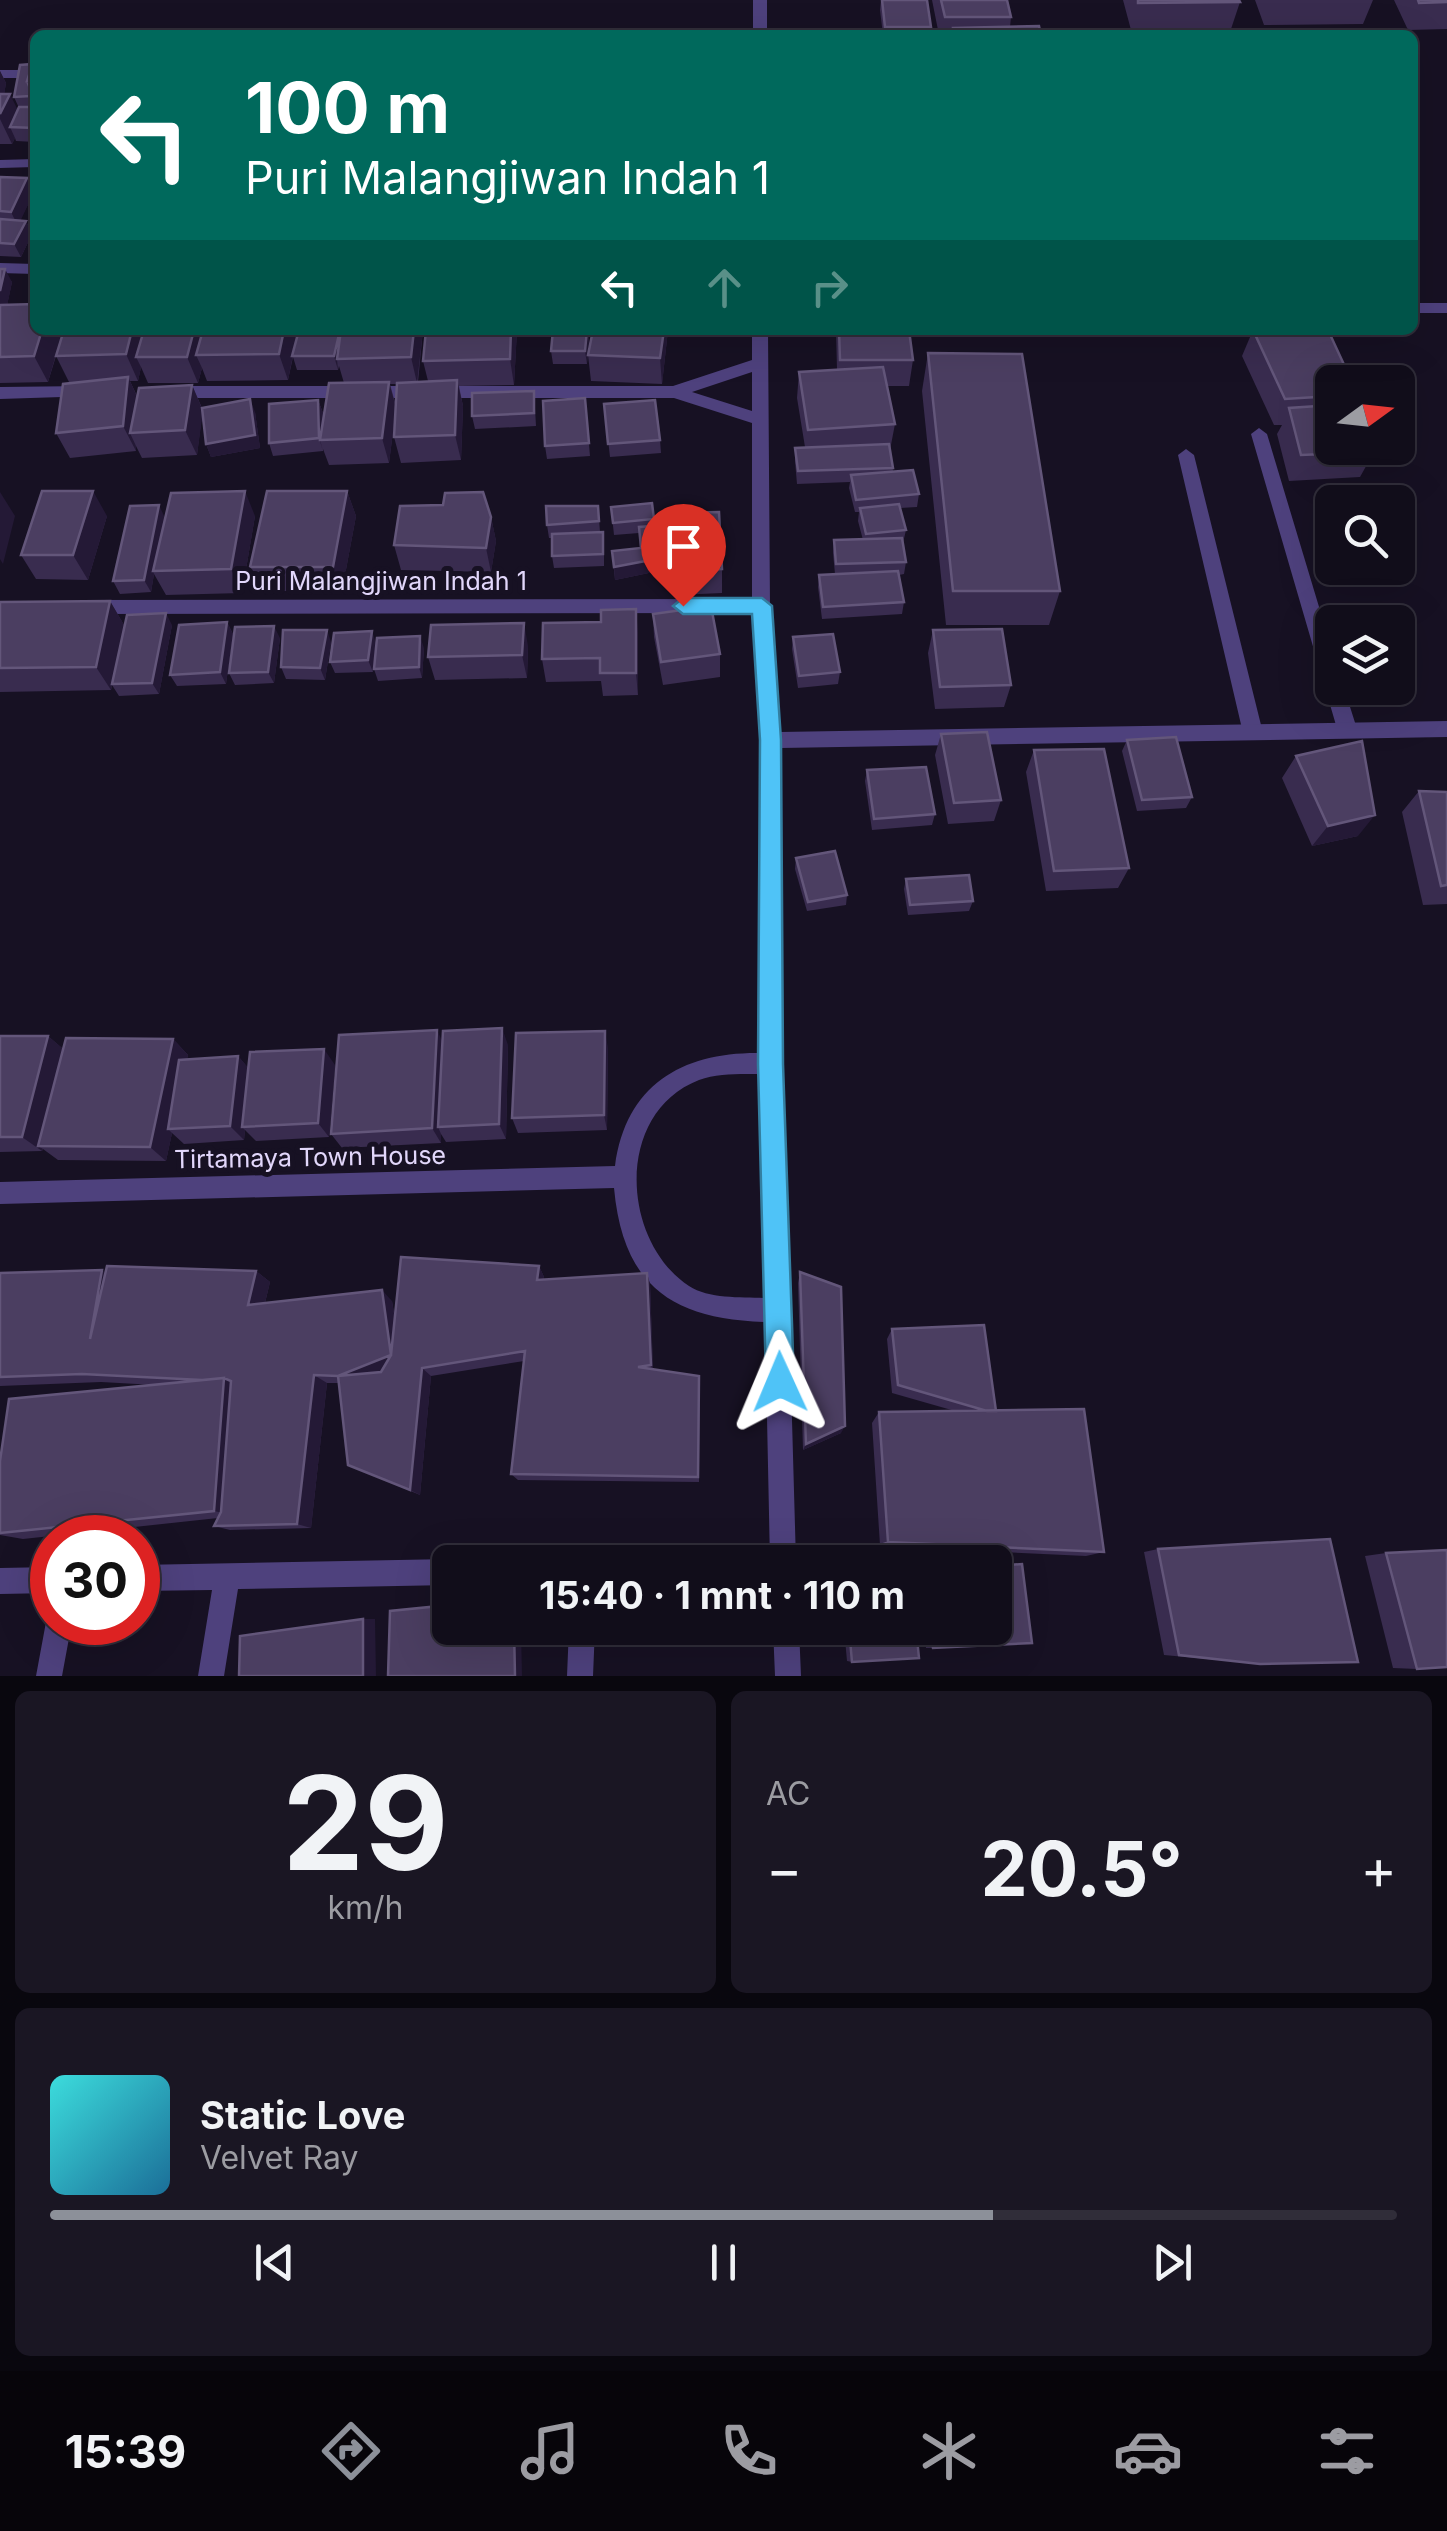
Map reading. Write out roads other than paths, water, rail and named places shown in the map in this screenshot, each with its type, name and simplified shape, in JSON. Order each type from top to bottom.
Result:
[{"type":"street","points":[[760,0],[760,30]]},
{"type":"street","points":[[0,74],[30,74]]},
{"type":"street","points":[[0,164],[30,164]]},
{"type":"street","points":[[0,268],[30,269]]},
{"type":"street","points":[[1418,308],[1447,308]]},
{"type":"street","points":[[760,335],[783,1545]]},
{"type":"street","points":[[674,392],[758,364]]},
{"type":"street","points":[[0,393],[111,392]]},
{"type":"street","points":[[150,392],[674,392],[759,419]]},
{"type":"street","points":[[1259,434],[1315,622]]},
{"type":"street","points":[[1186,455],[1253,732]]},
{"type":"street","name":"Puri Malangjiwan Indah 1","points":[[74,607],[762,606]]},
{"type":"street","points":[[1340,705],[1348,732]]},
{"type":"street","points":[[770,740],[1447,729]]},
{"type":"street","points":[[771,1064],[728,1063],[701,1070],[687,1074],[660,1094],[636,1123],[622,1177],[632,1226],[654,1274],[683,1296],[722,1307],[778,1310]]},
{"type":"street","name":"Tirtamaya Town House","points":[[0,1193],[622,1177]]},
{"type":"street","points":[[160,1577],[432,1572]]},
{"type":"street","points":[[211,1676],[227,1575]]},
{"type":"street","points":[[0,1581],[30,1580]]},
{"type":"street","points":[[49,1676],[55,1645]]},
{"type":"street","points":[[580,1676],[581,1645]]},
{"type":"street","points":[[787,1645],[788,1676]]}]
